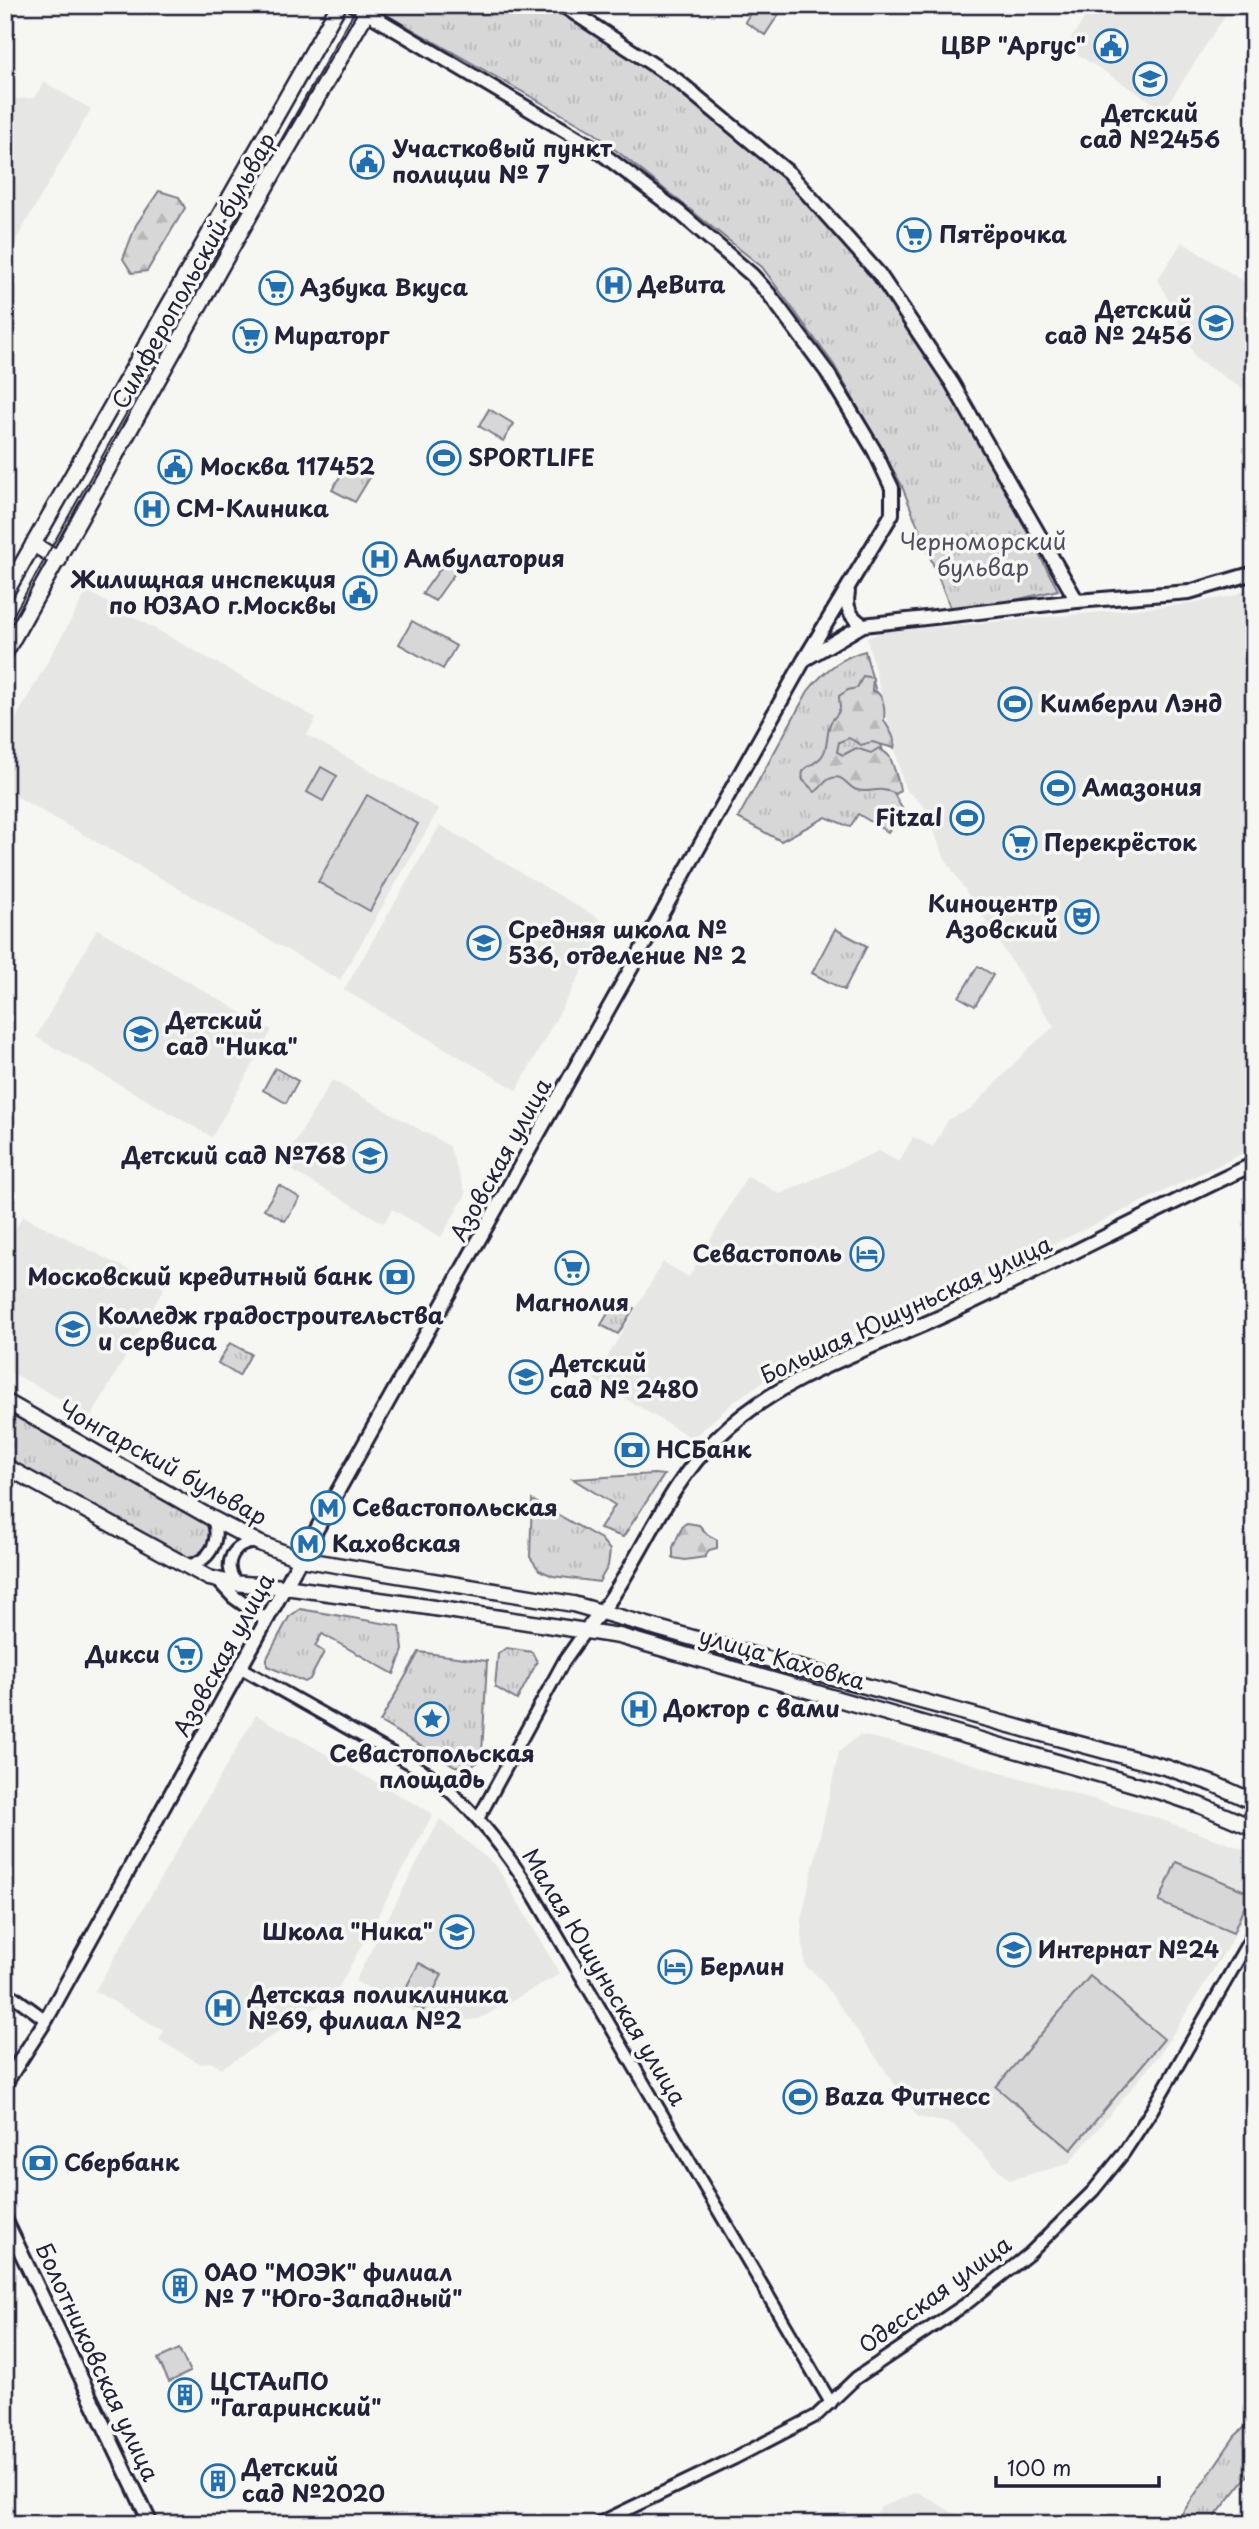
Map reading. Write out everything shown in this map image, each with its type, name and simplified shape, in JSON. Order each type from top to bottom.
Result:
[{"type":"main road","name":"Симферопольский бульвар","points":[[5,594],[339,5]]},
{"type":"main road","name":"Симферопольский бульвар","points":[[5,653],[364,8]]},
{"type":"main road","points":[[33,544],[59,560]]},
{"type":"main road","name":"Чонгарский бульвар","points":[[5,1401],[213,1519],[259,1543],[300,1559]]},
{"type":"main road","points":[[5,1466],[187,1566],[218,1580],[285,1587]]},
{"type":"main road","name":"улица Каховка","points":[[300,1559],[334,1567],[536,1597],[601,1611],[1168,1768],[1254,1802]]},
{"type":"main road","name":"улица Каховка","points":[[285,1587],[619,1636],[1199,1804],[1254,1828]]},
{"type":"street","points":[[562,5],[678,80],[789,173],[879,274],[952,383],[1077,601]]},
{"type":"street","points":[[364,8],[596,149],[680,213],[752,275],[827,372],[881,463],[892,488],[891,514],[804,660]]},
{"type":"street","points":[[804,660],[863,625],[1077,601],[1189,592],[1254,573]]},
{"type":"street","points":[[849,588],[846,602],[849,610],[854,619],[863,625]]},
{"type":"street","name":"Азовская улица","points":[[5,2084],[46,2020],[242,1668],[266,1620],[804,660]]},
{"type":"street","name":"Большая Юшуньская улица","points":[[586,1630],[614,1594],[669,1497],[687,1471],[716,1438],[756,1405],[793,1382],[946,1314],[1254,1164]]},
{"type":"street","points":[[187,1566],[202,1561],[212,1550],[216,1535],[213,1519]]},
{"type":"street","points":[[238,1584],[229,1568],[231,1555],[240,1546],[259,1543]]},
{"type":"street","points":[[218,1580],[234,1597],[266,1620]]},
{"type":"street","points":[[478,1819],[564,1661],[586,1630]]},
{"type":"street","name":"Малая Юшуньская улица","points":[[242,1668],[414,1764],[441,1783],[478,1819],[516,1866],[831,2403]]},
{"type":"street","name":"Одесская улица","points":[[597,2524],[816,2416],[864,2372],[966,2304],[1045,2240],[1094,2191],[1123,2154],[1152,2110],[1254,1932]]},
{"type":"street","points":[[5,1990],[46,2020]]},
{"type":"street","name":"Болотниковская улица","points":[[5,2219],[151,2524]]},
{"type":"shaded area","name":"Детский сад №2456","points":[[1093,5],[1219,5],[1228,11],[1164,110],[1066,47]]},
{"type":"shaded area","points":[[44,82],[91,109],[5,259],[5,93],[16,99],[34,98]]},
{"type":"shaded area","name":"Детский сад № 2456","points":[[1182,242],[1254,288],[1254,396],[1196,359],[1158,279]]},
{"type":"shaded area","points":[[1254,586],[1254,1148],[786,1367],[737,1399],[699,1433],[690,1437],[594,1380],[663,1262],[689,1277],[747,1176],[780,1194],[879,1151],[899,1162],[913,1137],[933,1147],[948,1120],[972,1108],[1029,1048],[1054,1027],[944,857],[924,806],[905,789],[867,638],[882,632],[1179,605],[1233,596]]},
{"type":"shaded area","points":[[87,591],[316,718],[307,735],[439,809],[340,980],[5,790],[5,738]]},
{"type":"shaded area","name":"Средняя школа № 536, отделение № 2","points":[[440,825],[608,924],[517,1090],[344,990]]},
{"type":"shaded area","points":[[97,929],[272,1030],[212,1137],[36,1037]]},
{"type":"shaded area","name":"Детский сад №768","points":[[332,1080],[449,1146],[466,1194],[441,1237],[392,1209],[384,1223],[282,1165]]},
{"type":"shaded area","name":"Колледж градостроительства и сервиса","points":[[23,1216],[164,1288],[92,1416],[5,1369],[5,1246]]},
{"type":"shaded area","points":[[256,1715],[433,1814],[334,1996],[222,2068],[210,2062],[201,2064],[159,2040],[164,2031],[95,1991]]},
{"type":"shaded area","name":"Интернат №24","points":[[859,1735],[911,1746],[1151,1816],[1254,1853],[1254,1895],[1232,1940],[1161,2053],[1068,2164],[1009,2180],[953,2124],[918,2117],[820,1978],[805,1966],[801,1920],[839,1752]]},
{"type":"shaded area","name":"Школа \"Ника\"","points":[[440,1819],[497,1867],[560,1974],[479,2019],[436,2023],[355,1981]]},
{"type":"shaded area","points":[[918,2492],[972,2524],[871,2524],[881,2507]]},
{"type":"green space","name":"Черноморский бульвар","points":[[377,5],[550,5],[675,86],[786,179],[875,277],[949,386],[1058,590],[953,614],[901,484],[834,365],[762,267],[593,132],[375,8]]},
{"type":"green space","points":[[755,5],[770,5],[780,12],[765,35],[745,22]]},
{"type":"green space","points":[[159,191],[179,197],[185,208],[147,271],[132,273],[123,259],[136,225]]},
{"type":"green space","points":[[489,409],[514,424],[503,441],[479,426]]},
{"type":"green space","points":[[349,461],[372,474],[355,502],[332,490]]},
{"type":"green space","points":[[451,554],[464,560],[435,601],[422,594]]},
{"type":"green space","points":[[412,621],[456,646],[443,669],[399,644]]},
{"type":"green space","points":[[865,651],[882,715],[875,721],[894,794],[904,812],[888,832],[858,814],[850,827],[826,817],[781,841],[738,818],[808,691],[833,666]]},
{"type":"green space","points":[[863,676],[873,678],[872,691],[880,695],[883,702],[884,720],[893,737],[894,748],[872,742],[861,745],[849,738],[839,742],[837,752],[843,755],[856,748],[871,753],[879,748],[890,758],[900,791],[896,794],[884,790],[857,790],[836,777],[827,780],[815,792],[803,780],[803,772],[824,752],[829,727],[839,710],[839,696],[857,688]]},
{"type":"green space","points":[[321,767],[337,776],[323,801],[307,792]]},
{"type":"green space","points":[[367,795],[418,824],[370,911],[318,882]]},
{"type":"green space","points":[[835,929],[867,946],[844,990],[812,973]]},
{"type":"green space","points":[[978,966],[993,975],[975,1006],[959,997]]},
{"type":"green space","points":[[275,1068],[298,1081],[286,1103],[263,1090]]},
{"type":"green space","points":[[279,1185],[300,1198],[285,1221],[264,1209]]},
{"type":"green space","points":[[617,1298],[634,1308],[618,1334],[601,1325]]},
{"type":"green space","points":[[230,1343],[251,1354],[239,1376],[218,1363]]},
{"type":"green space","points":[[5,1411],[207,1525],[211,1541],[202,1557],[186,1562],[5,1460]]},
{"type":"green space","points":[[664,1475],[623,1537],[600,1529],[615,1505],[573,1479]]},
{"type":"green space","points":[[532,1500],[601,1539],[610,1550],[608,1566],[599,1582],[553,1576],[539,1570],[530,1557]]},
{"type":"green space","points":[[683,1525],[699,1525],[717,1540],[717,1548],[709,1550],[705,1557],[685,1560],[673,1558],[673,1547]]},
{"type":"green space","points":[[300,1609],[400,1626],[403,1650],[394,1674],[322,1634],[315,1646],[324,1652],[310,1679],[305,1682],[267,1666],[267,1658],[289,1617]]},
{"type":"green space","points":[[506,1648],[532,1652],[537,1662],[517,1700],[495,1687],[498,1654]]},
{"type":"green space","points":[[419,1652],[487,1661],[482,1754],[478,1762],[469,1768],[455,1766],[380,1722]]},
{"type":"green space","points":[[1176,1862],[1250,1893],[1233,1933],[1159,1902]]},
{"type":"green space","points":[[419,1963],[442,1975],[423,2011],[400,1999]]},
{"type":"green space","points":[[1090,1976],[1164,2039],[1071,2150],[996,2087]]},
{"type":"green space","points":[[179,2349],[190,2372],[169,2382],[158,2359]]},
{"type":"green space","points":[[1254,2419],[1254,2468],[1209,2524],[1175,2524],[1235,2436]]},
{"type":"tram line","points":[[5,630],[358,5]]},
{"type":"place","name":"ЦВР \"Аргус\"","points":[[1111,46]]},
{"type":"place","name":"Детский сад №2456","points":[[1150,79]]},
{"type":"place","name":"Участковый пункт полиции № 7","points":[[367,162]]},
{"type":"place","name":"Пятёрочка","points":[[914,235]]},
{"type":"place","name":"ДеВита","points":[[614,285]]},
{"type":"place","name":"Азбука Вкуса","points":[[276,288]]},
{"type":"place","name":"Детский сад № 2456","points":[[1216,323]]},
{"type":"place","name":"Мираторг","points":[[250,336]]},
{"type":"place","name":"SPORTLIFE","points":[[444,458]]},
{"type":"place","name":"Москва 117452","points":[[175,467]]},
{"type":"place","name":"СМ-Клиника","points":[[152,509]]},
{"type":"place","name":"Амбулатория","points":[[380,559]]},
{"type":"place","name":"Жилищная инспекция по ЮЗАО г.Москвы","points":[[360,593]]},
{"type":"place","name":"Кимберли Лэнд","points":[[1015,704]]},
{"type":"place","name":"Амазония","points":[[1058,788]]},
{"type":"place","name":"Fitzal","points":[[967,818]]},
{"type":"place","name":"Перекрёсток","points":[[1020,843]]},
{"type":"place","name":"Киноцентр Азовский","points":[[1082,917]]},
{"type":"place","name":"Средняя школа № 536, отделение № 2","points":[[484,943]]},
{"type":"place","name":"Детский сад \"Ника\"","points":[[141,1034]]},
{"type":"place","name":"Детский сад №768","points":[[370,1156]]},
{"type":"place","name":"Севастополь","points":[[867,1254]]},
{"type":"place","name":"Магнолия","points":[[572,1268]]},
{"type":"place","name":"Московский кредитный банк","points":[[397,1277]]},
{"type":"place","name":"Колледж градостроительства и сервиса","points":[[73,1329]]},
{"type":"place","name":"Детский сад № 2480","points":[[526,1377]]},
{"type":"place","name":"НСБанк","points":[[632,1450]]},
{"type":"place","name":"Севастопольская","points":[[328,1508]]},
{"type":"place","name":"Каховская","points":[[308,1544]]},
{"type":"place","name":"Дикси","points":[[185,1655]]},
{"type":"place","name":"Доктор с вами","points":[[639,1709]]},
{"type":"place","name":"Севастопольская площадь","points":[[432,1719]]},
{"type":"place","name":"Школа \"Ника\"","points":[[457,1932]]},
{"type":"place","name":"Интернат №24","points":[[1014,1950]]},
{"type":"place","name":"Берлин","points":[[675,1967]]},
{"type":"place","name":"Детская поликлиника №69, филиал №2","points":[[223,2008]]},
{"type":"place","name":"Baza Фитнесс","points":[[800,2097]]},
{"type":"place","name":"Сбербанк","points":[[40,2163]]},
{"type":"place","name":"ОАО \"МОЭК\" филиал № 7 \"Юго-Западный\"","points":[[180,2286]]},
{"type":"place","name":"ЦСТАиПО \"Гагаринский\"","points":[[185,2395]]},
{"type":"place","name":"Детский сад №2020","points":[[218,2481]]}]
